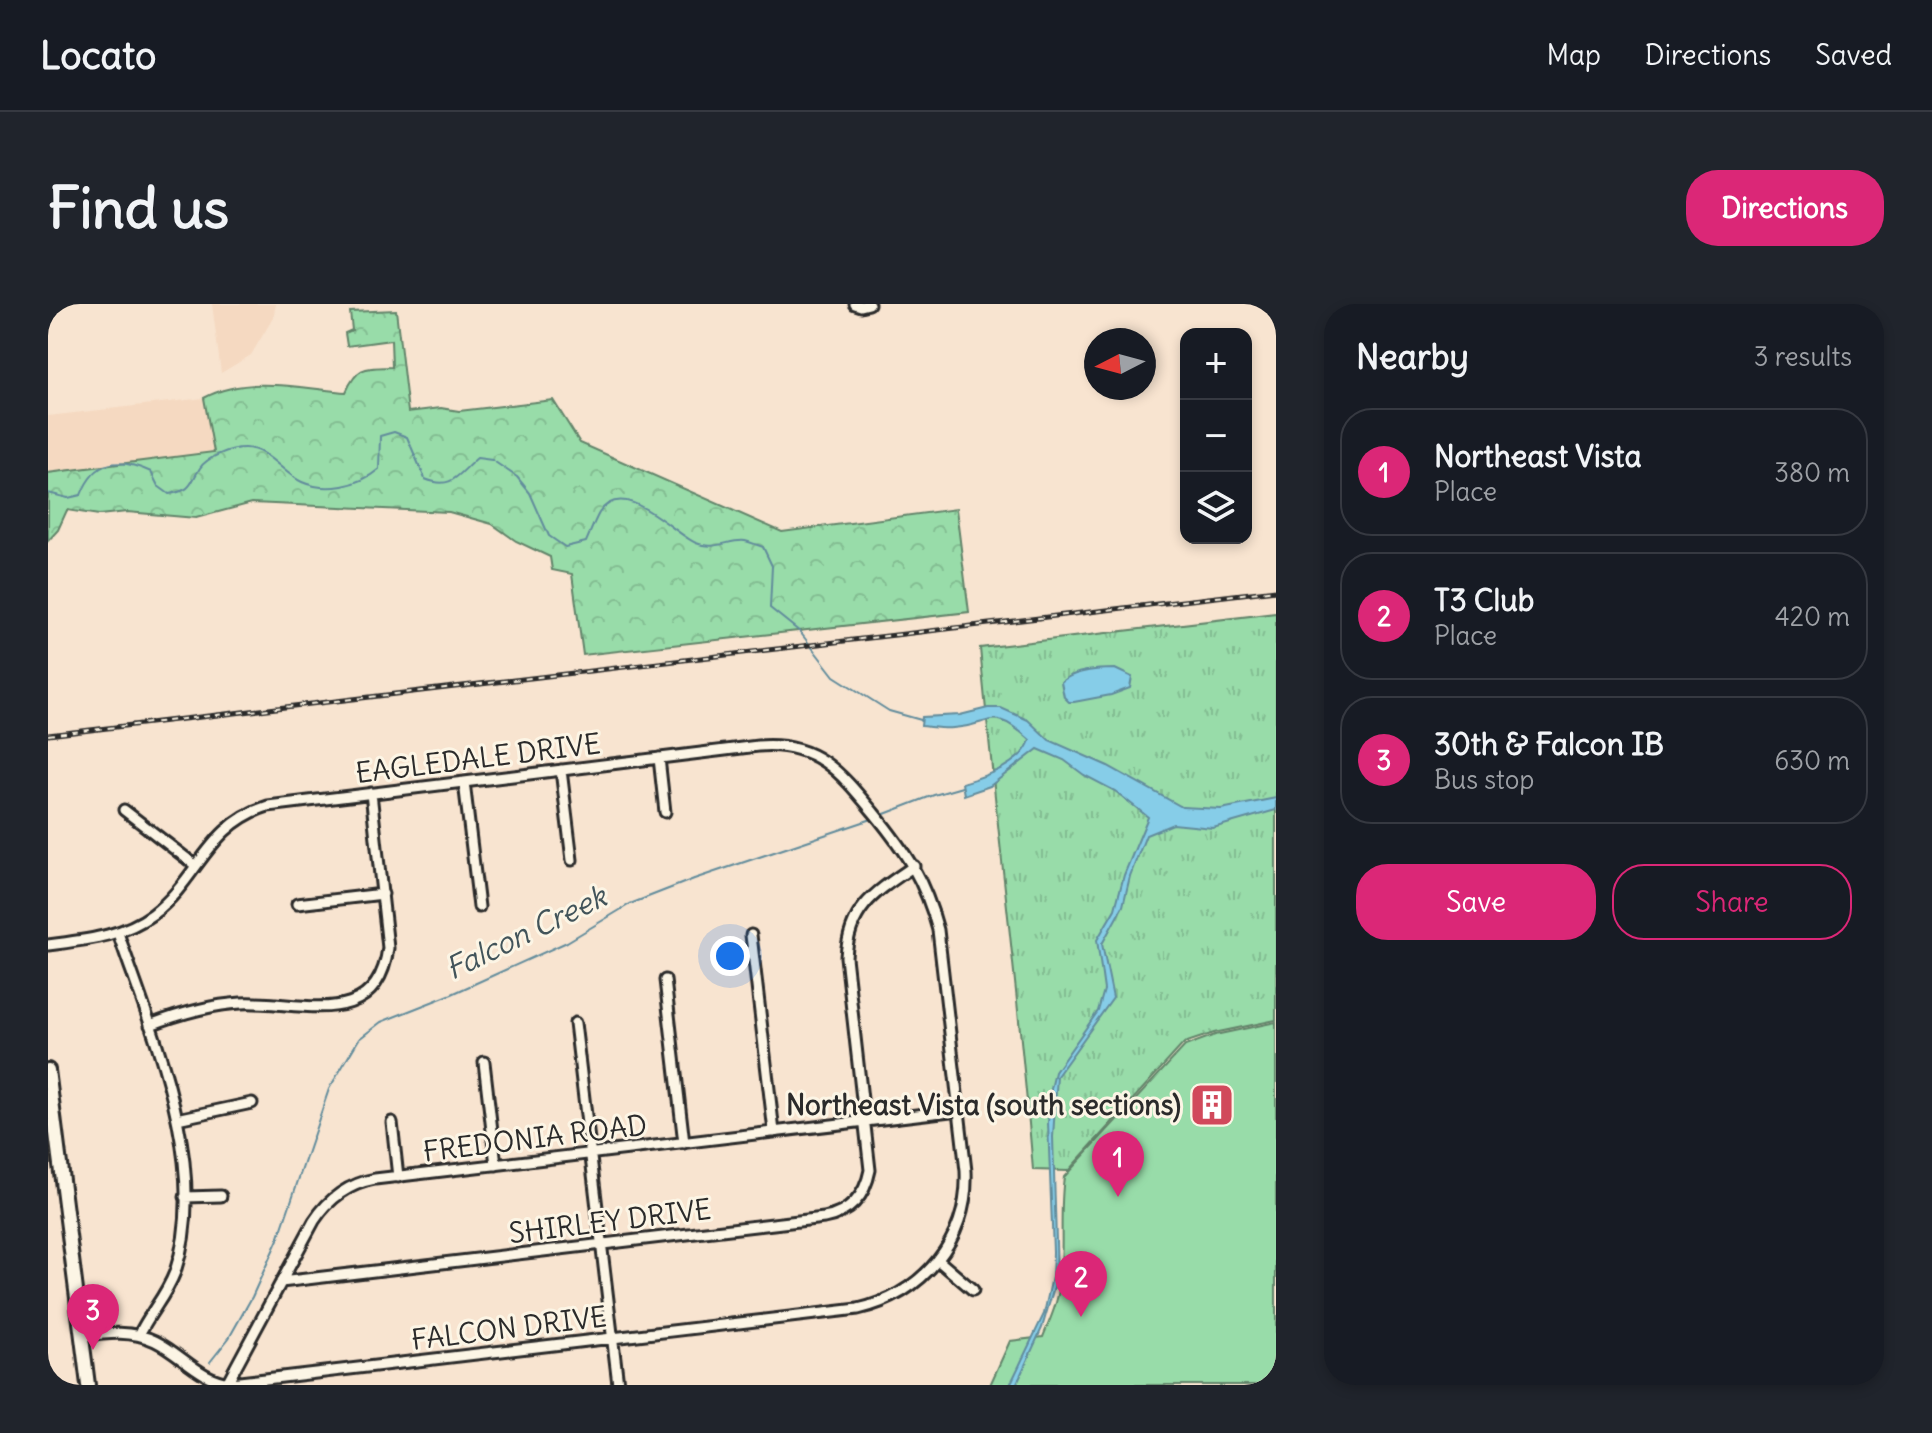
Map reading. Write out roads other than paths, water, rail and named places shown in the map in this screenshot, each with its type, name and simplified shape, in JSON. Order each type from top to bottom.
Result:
[{"type":"main road","points":[[48,1070],[88,1385]]},
{"type":"street","points":[[855,304],[869,304]]},
{"type":"street","name":"EAGLEDALE DRIVE","points":[[48,945],[96,939],[118,933],[144,920],[162,906],[226,829],[254,811],[280,804],[763,746],[792,748],[833,767],[883,824],[914,866],[926,892],[938,930],[959,1110]]},
{"type":"street","points":[[659,758],[665,812]]},
{"type":"street","points":[[561,770],[572,860]]},
{"type":"street","points":[[464,782],[479,907]]},
{"type":"street","points":[[150,1025],[220,1005],[260,1003],[326,1008],[352,1003],[374,985],[386,962],[388,940],[371,793]]},
{"type":"street","points":[[124,810],[195,865]]},
{"type":"street","name":"SHIRLEY DRIVE","points":[[281,1282],[838,1214],[857,1201],[868,1182],[870,1162],[846,957],[847,942],[855,918],[866,902],[914,866]]},
{"type":"street","points":[[297,904],[383,894]]},
{"type":"street","points":[[118,933],[150,1025],[177,1119],[185,1197],[182,1239],[175,1270],[163,1299],[139,1335]]},
{"type":"street","points":[[751,935],[774,1132]]},
{"type":"street","points":[[665,980],[684,1143]]},
{"type":"street","points":[[575,1023],[618,1384]]},
{"type":"street","points":[[484,1062],[496,1165]]},
{"type":"street","points":[[177,1119],[252,1103]]},
{"type":"street","name":"FREDONIA ROAD","points":[[227,1383],[314,1221],[330,1201],[361,1182],[959,1110]]},
{"type":"street","name":"FALCON DRIVE","points":[[227,1383],[868,1307],[909,1288],[939,1261],[957,1230],[966,1195],[959,1110]]},
{"type":"street","points":[[392,1122],[398,1177]]},
{"type":"street","points":[[185,1197],[221,1196]]},
{"type":"street","points":[[939,1261],[973,1290]]},
{"type":"street","points":[[82,1336],[114,1332],[139,1335],[163,1345],[195,1369],[227,1383]]},
{"type":"water","points":[[1115,669],[1132,677],[1130,688],[1074,702],[1064,697],[1061,682],[1066,678],[1086,671]]},
{"type":"water","points":[[1001,708],[1028,720],[1049,740],[1108,766],[1182,807],[1221,809],[1276,798],[1276,810],[1213,828],[1173,824],[1146,835],[1130,876],[1123,906],[1102,944],[1113,998],[1057,1076],[1053,1137],[1057,1277],[1042,1328],[1016,1385],[1010,1385],[1044,1314],[1052,1277],[1048,1122],[1051,1089],[1055,1072],[1098,1011],[1104,990],[1097,940],[1115,909],[1124,875],[1148,817],[1115,791],[1084,775],[1064,760],[1038,749],[990,786],[964,795],[962,783],[1011,763],[1026,749],[1030,740],[999,720],[945,728],[921,726],[922,717],[960,715]]},
{"type":"waterway","points":[[48,493],[68,498],[81,495],[93,474],[109,464],[118,463],[151,472],[158,486],[169,494],[182,491],[208,460],[239,448],[253,449],[268,456],[302,482],[322,487],[342,486],[362,480],[379,469],[380,436],[394,432],[407,437],[425,479],[434,482],[454,479],[477,458],[492,460],[517,477],[530,493],[549,536],[565,547],[586,542],[599,513],[609,503],[621,501],[648,510],[696,543],[710,546],[745,541],[763,547],[772,566],[770,608],[800,632],[834,676],[889,711],[921,720]]},
{"type":"waterway","name":"Falcon Creek","points":[[882,815],[962,787]]},
{"type":"waterway","name":"Falcon Creek","points":[[210,1362],[229,1338],[252,1297],[279,1237],[329,1089],[359,1039],[381,1022],[567,942],[630,904],[872,819]]},
{"type":"railway","points":[[48,735],[1276,590]]},
{"type":"place","name":"Northeast Vista (south sections)","points":[[1212,1105]]},
{"type":"place","name":"Northeast Vista","points":[[1118,1197]]},
{"type":"place","name":"T3 Club","points":[[1081,1317]]},
{"type":"place","name":"30th & Falcon IB","points":[[93,1350]]}]
